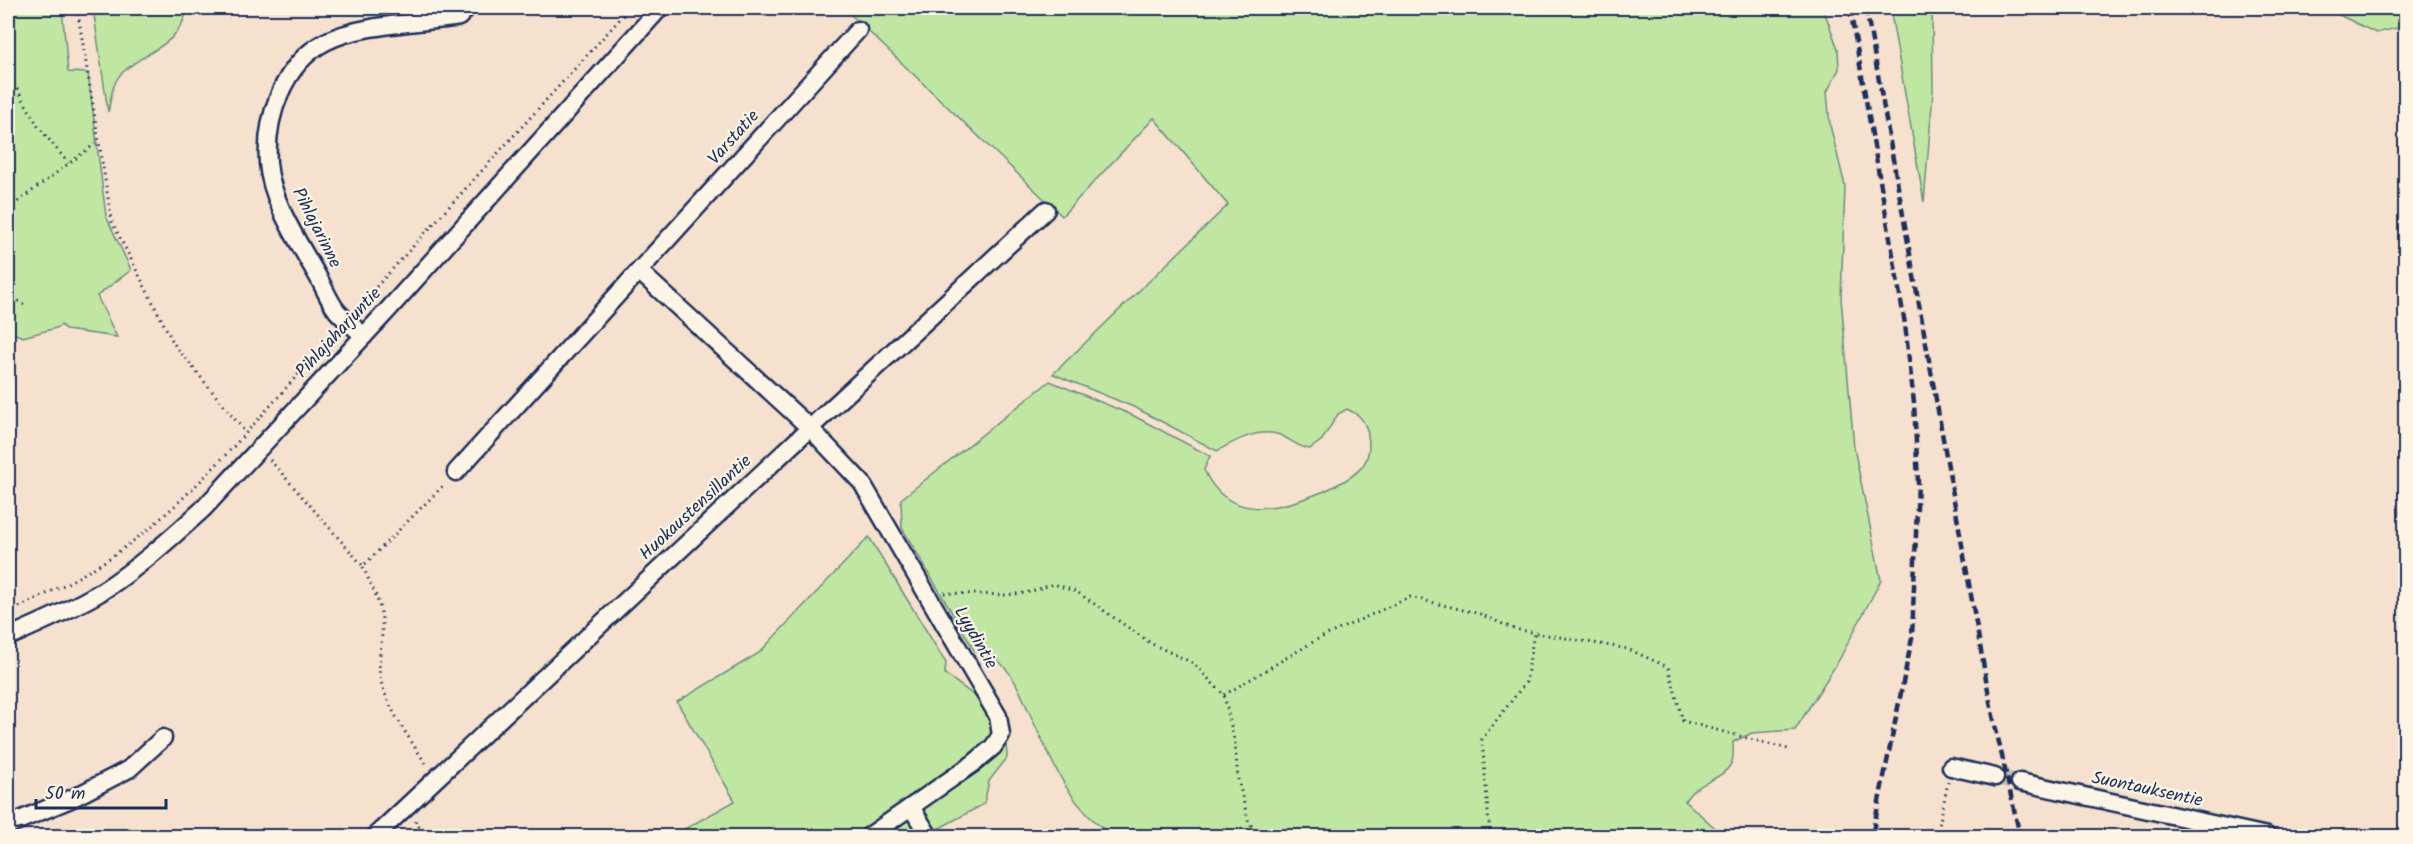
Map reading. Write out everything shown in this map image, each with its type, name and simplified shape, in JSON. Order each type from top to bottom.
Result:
[{"type":"street","name":"Pihlajarinne","points":[[364,336],[336,310],[288,224],[273,185],[268,164],[272,115],[296,65],[310,51],[326,41],[379,27],[459,17],[467,8]]},
{"type":"street","name":"Pihlajaharjuntie","points":[[8,637],[49,619],[100,592],[170,539],[203,510],[364,336],[660,8]]},
{"type":"street","name":"Varstatie","points":[[456,472],[858,30]]},
{"type":"street","name":"Huokaustensillantie","points":[[375,837],[810,428],[1046,210]]},
{"type":"street","points":[[640,272],[810,428]]},
{"type":"street","name":"Lyydintie","points":[[810,428],[862,483],[998,716],[1001,735],[993,747],[974,763],[869,837]]},
{"type":"street","points":[[8,825],[73,798],[129,769],[163,738]]},
{"type":"street","points":[[1951,767],[1995,777]]},
{"type":"street","name":"Suontauksentie","points":[[2020,782],[2267,837]]},
{"type":"street","points":[[911,807],[929,837]]},
{"type":"path","points":[[77,8],[112,222],[174,344],[245,432]]},
{"type":"path","points":[[8,612],[51,592],[106,561],[142,533],[201,479],[630,8]]},
{"type":"path","points":[[8,73],[38,126],[68,164]]},
{"type":"path","points":[[8,209],[99,141]]},
{"type":"path","points":[[8,294],[26,306]]},
{"type":"path","points":[[270,460],[363,566],[381,610],[383,622],[379,660],[381,683],[391,708],[436,780]]},
{"type":"path","points":[[363,566],[456,472]]},
{"type":"path","points":[[926,592],[1006,595],[1026,593],[1054,584],[1077,592],[1152,644],[1193,663],[1224,695],[1234,744],[1238,779],[1248,820],[1257,837]]},
{"type":"path","points":[[1224,695],[1318,639],[1410,597],[1480,614],[1514,629],[1628,649],[1668,667],[1683,721],[1788,749]]},
{"type":"path","points":[[1490,837],[1482,738],[1526,682],[1534,633]]},
{"type":"path","points":[[1936,837],[1951,767]]},
{"type":"green space","points":[[8,8],[62,8],[68,72],[88,73],[106,216],[131,270],[97,296],[117,337],[66,330],[61,325],[23,337],[8,331]]},
{"type":"green space","points":[[93,8],[188,8],[183,22],[169,40],[122,73],[112,91],[108,112]]},
{"type":"green space","points":[[844,8],[1823,8],[1838,49],[1839,69],[1827,92],[1830,125],[1845,186],[1841,298],[1854,448],[1881,580],[1839,660],[1795,730],[1752,733],[1733,742],[1733,759],[1728,768],[1696,789],[1685,801],[1724,836],[1113,836],[1097,824],[1062,781],[1011,676],[995,658],[974,650],[902,528],[901,499],[1050,381],[1132,415],[1210,456],[1204,470],[1214,487],[1226,498],[1240,505],[1255,508],[1288,504],[1327,490],[1351,477],[1367,459],[1369,446],[1366,426],[1359,416],[1347,409],[1338,414],[1322,440],[1310,449],[1280,435],[1264,433],[1247,436],[1217,451],[1136,408],[1053,374],[1228,205],[1154,118],[1062,216]]},
{"type":"green space","points":[[1890,8],[1932,8],[1933,92],[1924,202]]},
{"type":"green space","points":[[2325,8],[2405,8],[2405,26],[2376,33]]},
{"type":"green space","points":[[869,537],[946,663],[945,674],[988,708],[1002,730],[1007,758],[989,781],[984,804],[925,836],[672,836],[735,801],[677,702],[759,653]]},
{"type":"tunnel","points":[[1995,777],[2020,782]]},
{"type":"railway","points":[[1850,8],[1905,324],[1914,403],[1918,482],[1912,638],[1872,836]]},
{"type":"railway","points":[[1866,8],[1991,707],[2020,836]]}]
